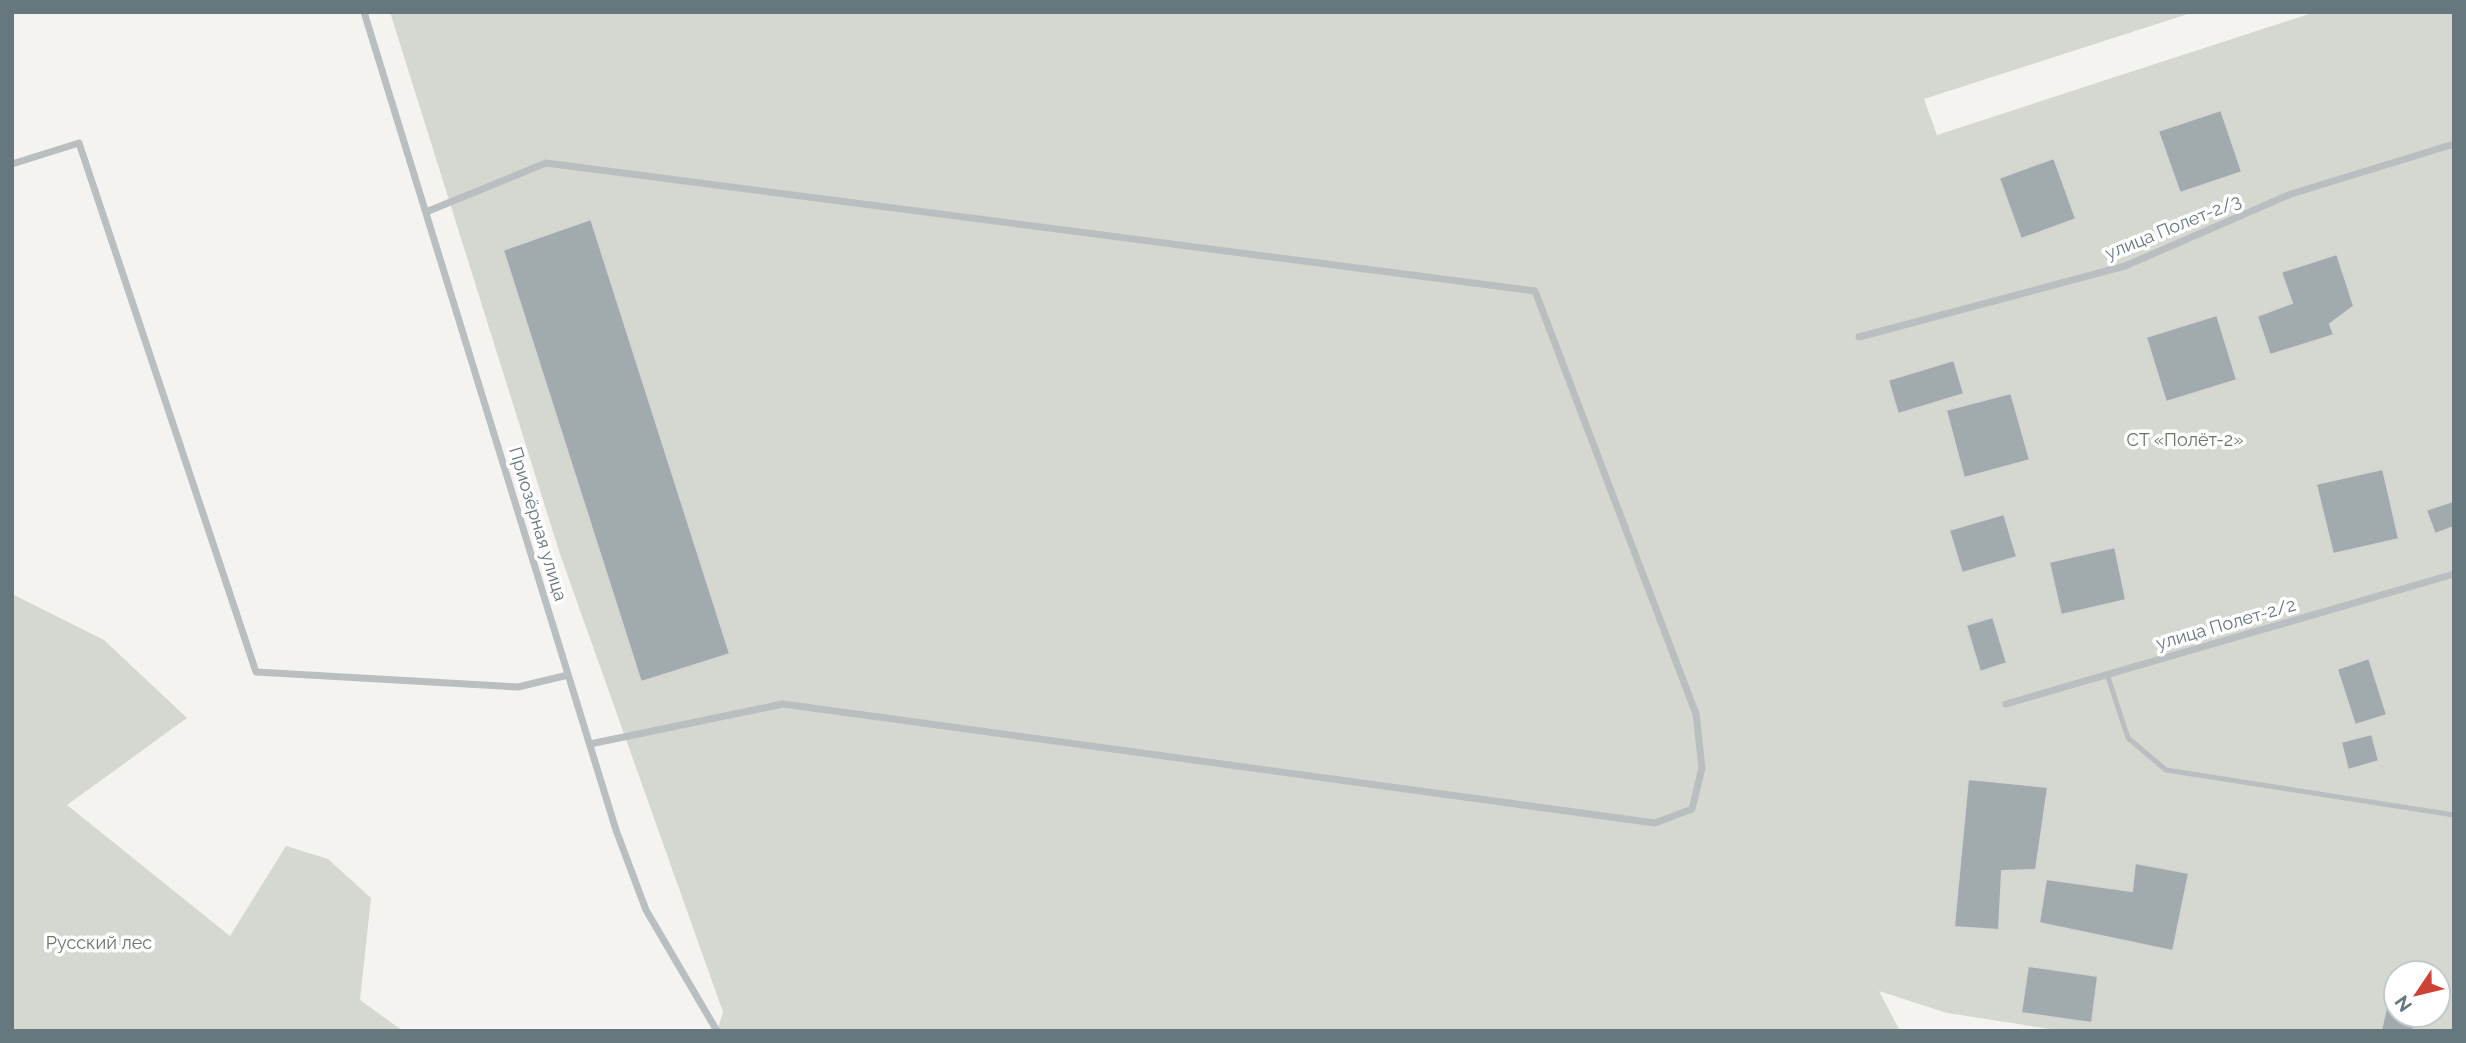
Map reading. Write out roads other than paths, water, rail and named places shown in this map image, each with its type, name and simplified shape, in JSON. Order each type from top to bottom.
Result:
[{"type":"street","name":"Приозёрная улица","points":[[364,12],[617,830],[646,911],[717,1031]]},
{"type":"street","points":[[12,164],[79,143],[256,672],[518,687],[568,676]]},
{"type":"street","name":"улица Полет-2/3","points":[[1859,337],[2125,266],[2291,194],[2454,144]]},
{"type":"street","points":[[426,212],[546,163],[1535,291],[1696,714],[1702,768],[1692,809],[1655,823],[783,704],[590,744]]},
{"type":"street","name":"улица Полет-2/2","points":[[2006,704],[2454,574]]},
{"type":"lane","points":[[2107,674],[2128,738],[2166,770],[2454,815]]},
{"type":"park label","name":"СТ «Полёт-2»","points":[[2185,440]]},
{"type":"park label","name":"Русский лес","points":[[99,943]]}]
